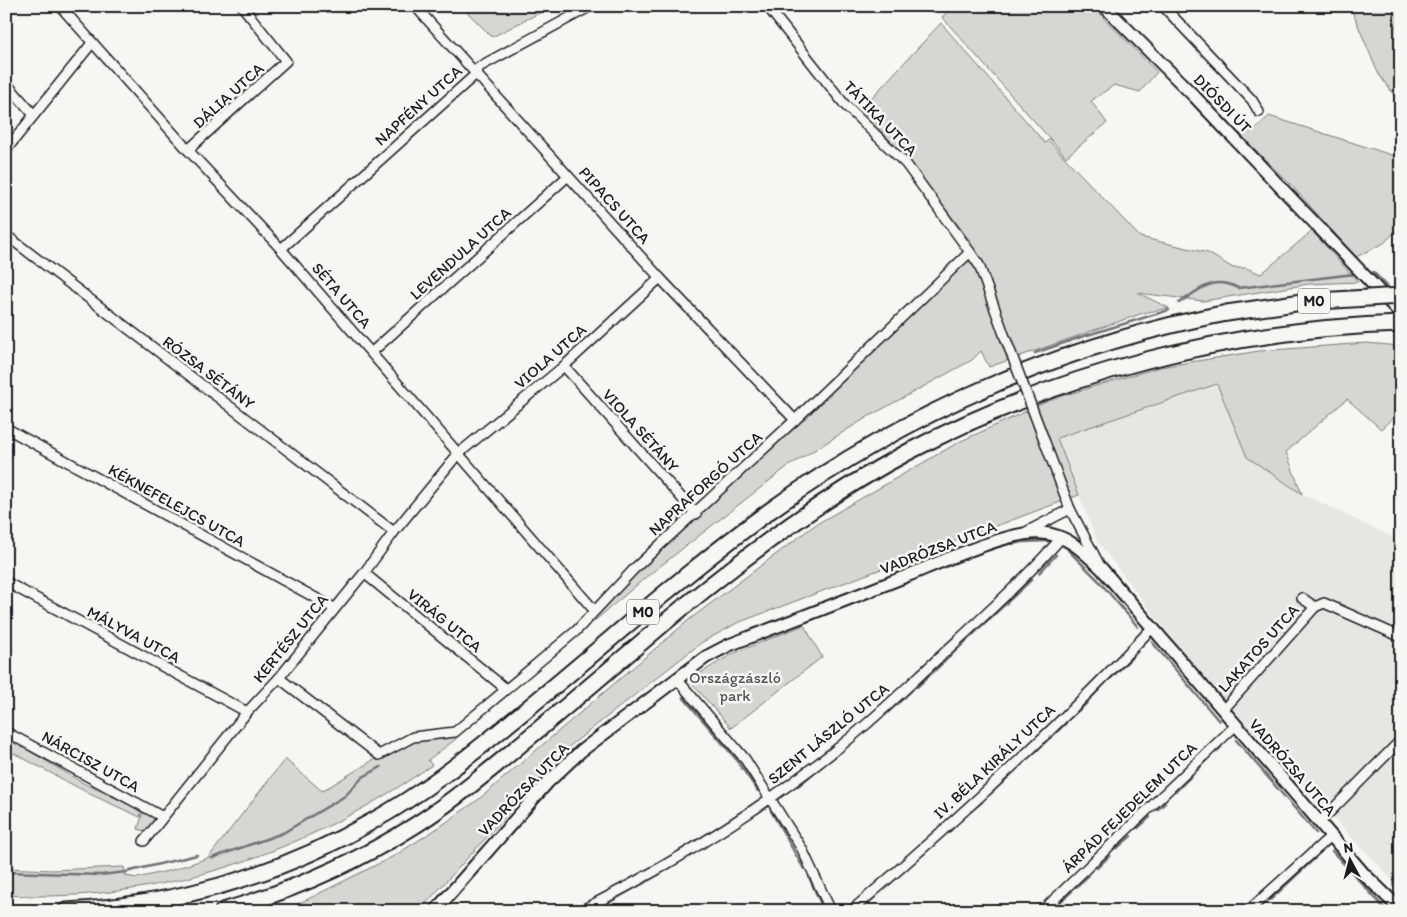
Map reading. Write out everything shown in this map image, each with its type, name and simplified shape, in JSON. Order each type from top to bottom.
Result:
[{"type":"highway","name":"M0","points":[[66,911],[120,906],[207,890],[275,868],[352,833],[397,806],[458,765],[741,533],[797,492],[862,450],[973,394],[1076,353],[1155,329],[1227,313],[1302,302],[1401,296]]},
{"type":"highway","name":"M0","points":[[223,911],[297,887],[330,873],[416,825],[473,784],[681,609],[780,532],[845,488],[906,453],[1014,403],[1124,366],[1245,338],[1367,325],[1401,324]]},
{"type":"street","name":"SÉTA UTCA","points":[[60,6],[188,150],[281,249],[594,610]]},
{"type":"street","name":"DÁLIA UTCA","points":[[188,150],[286,61],[242,6]]},
{"type":"street","name":"PIPACS UTCA","points":[[416,6],[660,278],[795,420]]},
{"type":"street","name":"NAPFÉNY UTCA","points":[[281,249],[476,74],[479,67],[591,6]]},
{"type":"street","name":"TÁTIKA UTCA","points":[[767,6],[851,111],[906,164],[979,265],[1070,509],[1102,569]]},
{"type":"street","name":"DIÓSDI ÚT","points":[[1104,6],[1196,97],[1401,314]]},
{"type":"street","points":[[1164,6],[1252,100],[1259,112]]},
{"type":"street","points":[[6,150],[92,43]]},
{"type":"street","points":[[6,83],[34,115]]},
{"type":"street","name":"LEVENDULA UTCA","points":[[372,352],[568,176]]},
{"type":"street","name":"RÓZSA SÉTÁNY","points":[[6,235],[394,532]]},
{"type":"street","name":"NAPRAFORGÓ UTCA","points":[[279,678],[379,755],[413,737],[455,732],[576,631],[635,568],[696,514],[970,252]]},
{"type":"street","name":"VIOLA UTCA","points":[[458,454],[564,366],[660,278]]},
{"type":"street","name":"VIOLA SÉTÁNY","points":[[564,366],[696,514]]},
{"type":"street","name":"KÉKNEFELEJCS UTCA","points":[[6,428],[334,608]]},
{"type":"street","name":"KERTÉSZ UTCA","points":[[144,841],[161,816],[247,712],[279,678],[334,608],[364,574],[394,532],[458,454]]},
{"type":"street","points":[[1057,516],[1064,493]]},
{"type":"street","points":[[1024,533],[1070,509]]},
{"type":"street","name":"VADRÓZSA UTCA","points":[[436,911],[548,782],[581,751],[706,657],[729,645],[950,559],[1024,533],[1041,533],[1062,537],[1084,552],[1102,569],[1331,836],[1382,893],[1401,910]]},
{"type":"street","name":"SZENT LÁSZLÓ UTCA","points":[[580,911],[689,850],[771,798],[835,750],[896,698],[1030,573],[1062,537]]},
{"type":"street","name":"VIRÁG UTCA","points":[[364,574],[506,689]]},
{"type":"street","name":"MÁLYVA UTCA","points":[[6,582],[247,712]]},
{"type":"street","points":[[1302,598],[1315,607],[1324,603],[1401,637]]},
{"type":"street","name":"LAKATOS UTCA","points":[[1224,709],[1315,607]]},
{"type":"street","name":"IV. BÉLA KIRÁLY UTCA","points":[[850,911],[913,858],[1000,778],[1153,627]]},
{"type":"street","points":[[676,678],[746,759],[802,849],[831,911]]},
{"type":"street","name":"ÁRPÁD FEJEDELEM UTCA","points":[[1042,911],[1236,725]]},
{"type":"street","name":"NÁRCISZ UTCA","points":[[6,732],[161,816]]},
{"type":"street","points":[[1320,822],[1401,740]]},
{"type":"street","points":[[1248,911],[1331,836]]},
{"type":"shaded area","points":[[1217,384],[1247,457],[1302,494],[1401,541],[1401,889],[1213,692],[1097,541],[1057,438]]},
{"type":"green space","points":[[461,6],[553,6],[492,37]]},
{"type":"green space","points":[[954,6],[1092,6],[1157,72],[1140,92],[1114,85],[1091,101],[1107,123],[1066,157],[942,17]]},
{"type":"green space","points":[[1350,6],[1401,6],[1401,105],[1378,73]]},
{"type":"green space","points":[[941,23],[1045,143],[1048,140],[1140,237],[1208,253],[1233,268],[1246,268],[1261,274],[1312,231],[1358,282],[1309,284],[1203,301],[1138,293],[1169,308],[1143,313],[989,367],[981,351],[972,360],[866,418],[787,467],[645,578],[591,624],[595,613],[642,569],[659,550],[710,506],[961,267],[971,242],[909,161],[861,109]]},
{"type":"green space","points":[[1269,116],[1401,158],[1401,226],[1384,243],[1356,257],[1291,185],[1239,134],[1253,131]]},
{"type":"green space","points":[[1366,343],[1401,346],[1401,410],[1381,429],[1347,399],[1286,452],[1302,494],[1247,457],[1217,384],[1057,438],[1079,495],[737,623],[701,643],[571,745],[419,911],[315,911],[308,907],[304,911],[284,911],[394,856],[441,826],[479,799],[690,619],[815,525],[959,442],[1055,398],[1160,367],[1259,351]]},
{"type":"green space","name":"Országzászló park","points":[[804,625],[822,657],[731,728],[689,680],[732,654]]},
{"type":"green space","points":[[457,735],[456,739],[428,760],[432,765],[384,796],[334,823],[282,847],[230,866],[175,881],[120,891],[63,896],[6,895],[6,868],[51,870],[124,867],[126,876],[137,878],[172,870],[208,858],[285,759],[322,791],[393,748],[425,736]]},
{"type":"green space","points":[[6,737],[83,783],[135,807],[141,812],[140,817],[92,795],[6,749]]},
{"type":"green space","points":[[143,812],[155,818],[156,825],[148,832],[138,829]]},
{"type":"waterway","points":[[1373,272],[1392,291]]},
{"type":"waterway","points":[[1179,303],[1200,289],[1214,284],[1229,284],[1238,288],[1354,274]]},
{"type":"waterway","points":[[1035,353],[1169,310]]},
{"type":"waterway","points":[[1012,544],[1048,541]]},
{"type":"waterway","points":[[1068,550],[1099,581],[1138,627]]},
{"type":"waterway","points":[[1039,573],[1056,555]]},
{"type":"waterway","points":[[917,687],[1032,579]]},
{"type":"waterway","points":[[1152,642],[1219,721]]},
{"type":"waterway","points":[[1111,678],[1138,651]]},
{"type":"waterway","points":[[1093,696],[1104,684]]},
{"type":"waterway","points":[[884,716],[912,690]]},
{"type":"waterway","points":[[683,697],[735,758],[758,791]]},
{"type":"waterway","points":[[1071,717],[1088,702]]},
{"type":"waterway","points":[[863,733],[878,720]]},
{"type":"waterway","points":[[1051,737],[1066,723]]},
{"type":"waterway","points":[[1236,740],[1316,833]]},
{"type":"waterway","points":[[1032,755],[1043,744]]},
{"type":"waterway","points":[[1216,752],[1221,747]]},
{"type":"waterway","points":[[798,786],[834,756]]},
{"type":"waterway","points":[[1009,776],[1027,759]]},
{"type":"waterway","points":[[1176,791],[1201,766]]},
{"type":"waterway","points":[[212,858],[283,833],[345,796],[363,777],[381,767]]},
{"type":"waterway","points":[[989,795],[1003,782]]},
{"type":"waterway","points":[[971,811],[982,802]]},
{"type":"waterway","points":[[1157,810],[1165,803]]},
{"type":"waterway","points":[[594,911],[660,874],[762,810]]},
{"type":"waterway","points":[[771,811],[804,869]]},
{"type":"waterway","points":[[1138,828],[1150,817]]},
{"type":"waterway","points":[[948,833],[956,825]]},
{"type":"waterway","points":[[1117,848],[1131,836]]},
{"type":"waterway","points":[[884,889],[940,839]]},
{"type":"waterway","points":[[1332,851],[1387,911]]},
{"type":"waterway","points":[[6,872],[101,875],[126,872],[197,855]]},
{"type":"waterway","points":[[1097,868],[1110,855]]},
{"type":"waterway","points":[[1270,900],[1315,858]]},
{"type":"waterway","points":[[1076,887],[1089,875]]},
{"type":"waterway","points":[[809,877],[824,911]]},
{"type":"waterway","points":[[1059,903],[1072,891]]},
{"type":"waterway","points":[[859,911],[875,897]]},
{"type":"waterway","points":[[1258,911],[1261,907]]}]
